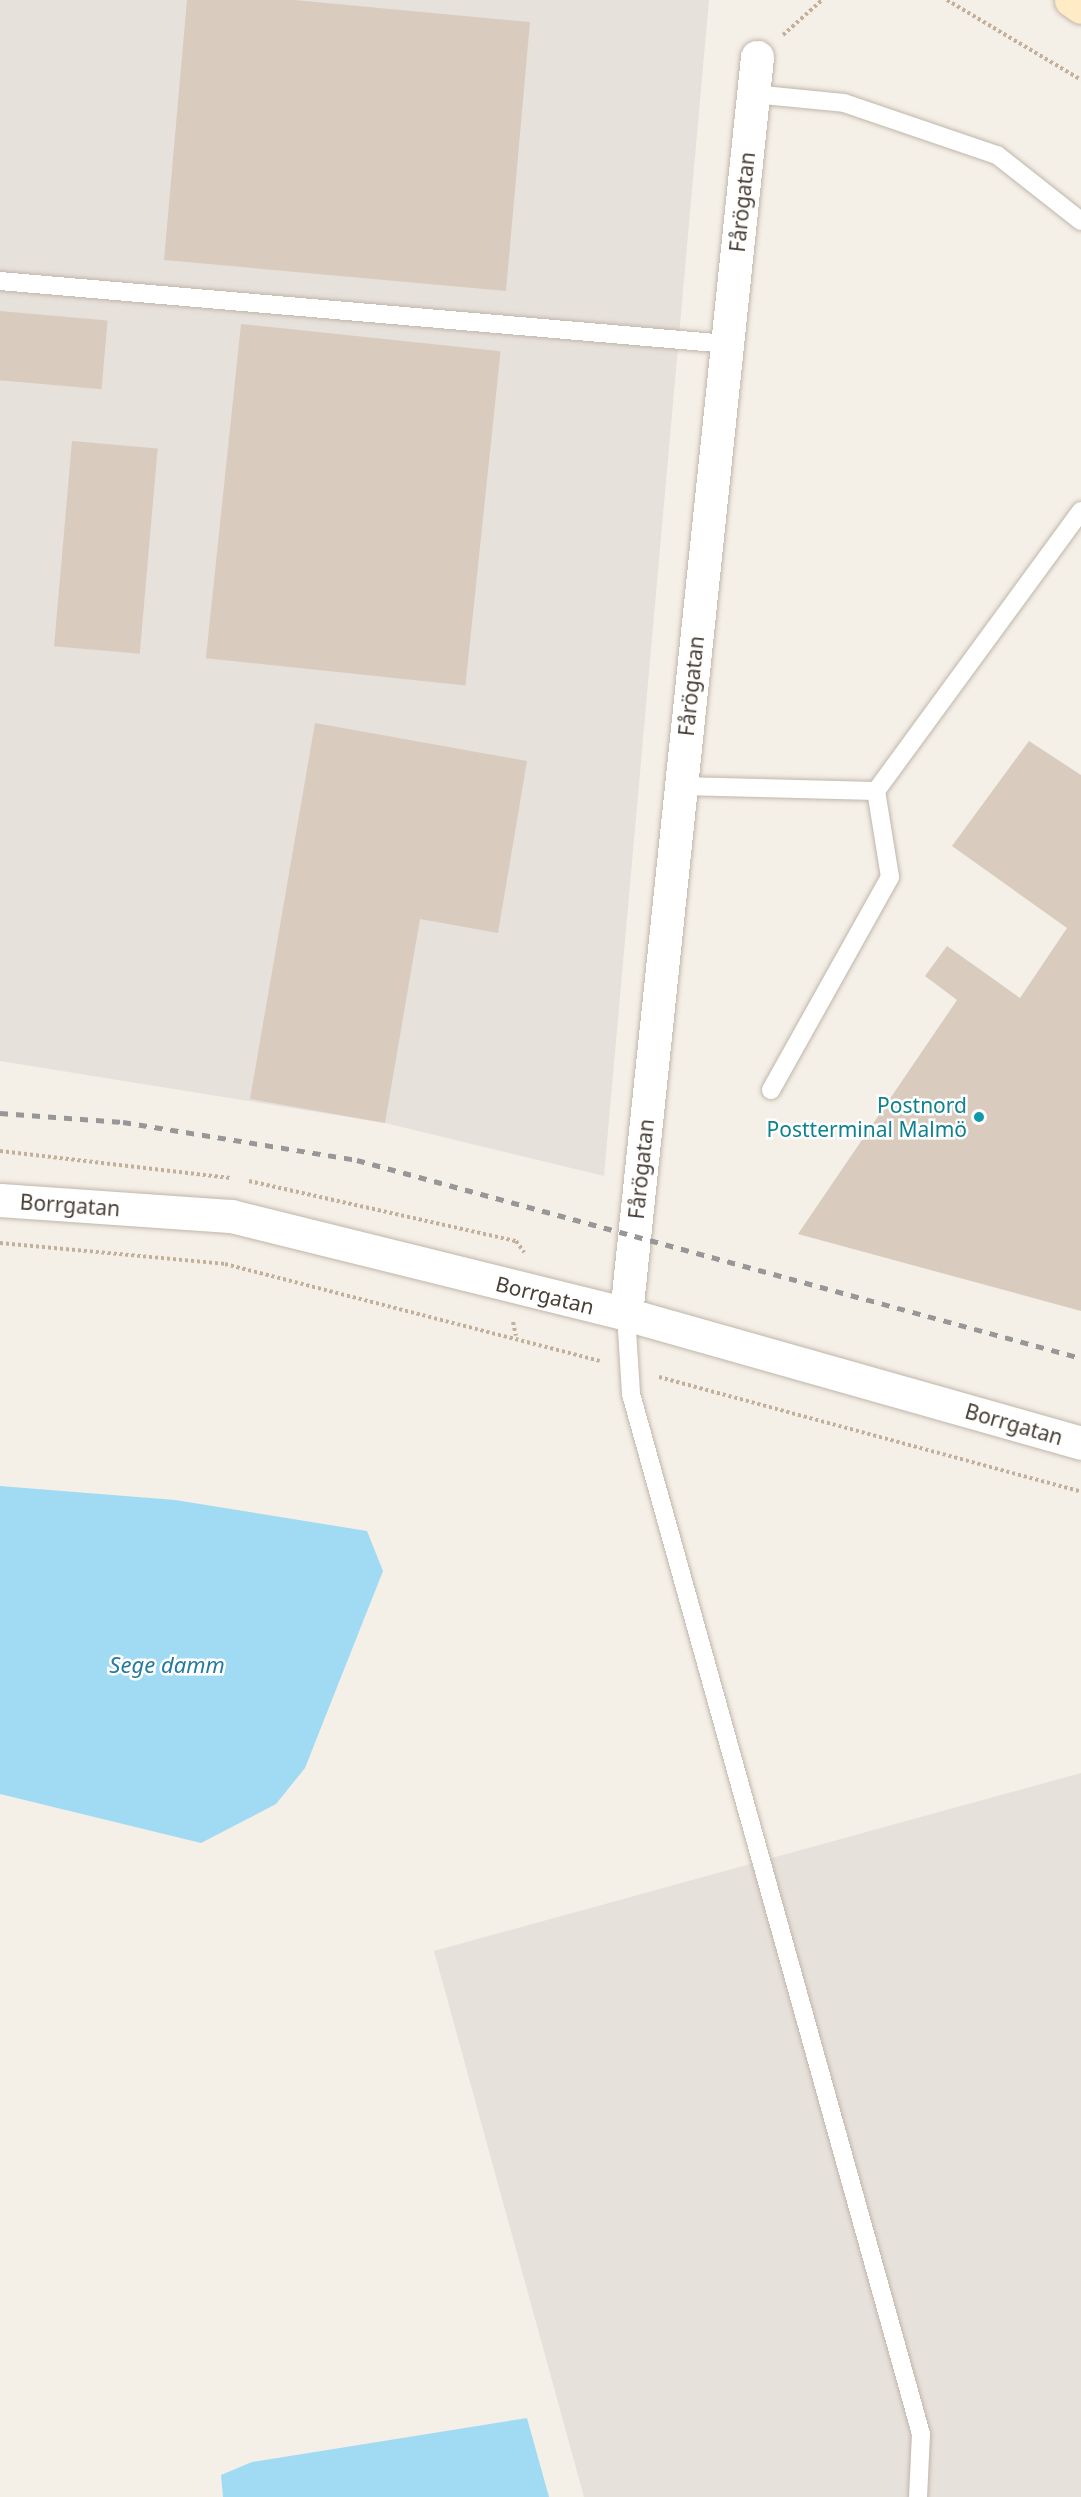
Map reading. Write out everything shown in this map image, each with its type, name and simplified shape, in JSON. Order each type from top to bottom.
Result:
[{"type":"main road","points":[[1071,0],[1081,7]]},
{"type":"street","name":"Fårögatan","points":[[626,1314],[757,57]]},
{"type":"street","name":"Borrgatan","points":[[0,1200],[231,1216],[626,1314],[1081,1443]]},
{"type":"lane","points":[[753,94],[844,103],[997,155],[1081,221]]},
{"type":"lane","points":[[0,281],[727,344]]},
{"type":"lane","points":[[771,1089],[890,877],[876,792],[1081,512]]},
{"type":"lane","points":[[681,786],[876,792]]},
{"type":"lane","points":[[626,1314],[631,1394],[921,2434],[918,2497]]},
{"type":"path","points":[[757,57],[822,0]]},
{"type":"path","points":[[947,0],[1081,80]]},
{"type":"path","points":[[0,1243],[225,1264],[629,1369],[1081,1492]]},
{"type":"shaded area","points":[[0,0],[709,0],[604,1176],[385,1123],[0,1061]]},
{"type":"shaded area","points":[[1081,1773],[1081,2497],[584,2497],[434,1951]]},
{"type":"water","name":"Sege damm","points":[[0,1486],[175,1500],[367,1531],[383,1571],[305,1768],[276,1804],[201,1843],[0,1794]]},
{"type":"water","points":[[527,2418],[549,2497],[223,2497],[221,2475],[252,2462]]},
{"type":"building","points":[[187,0],[294,0],[530,22],[506,291],[164,260]]},
{"type":"building","points":[[0,311],[108,320],[102,389],[0,380]]},
{"type":"building","points":[[241,324],[501,351],[465,685],[206,658]]},
{"type":"building","points":[[72,441],[158,448],[140,654],[54,646]]},
{"type":"building","points":[[315,723],[527,761],[498,933],[420,919],[385,1123],[250,1099]]},
{"type":"building","name":"Postnord Postterminal Malmö","points":[[1029,741],[1081,775],[1081,1311],[798,1234],[957,1000],[925,976],[947,946],[1020,998],[1067,928],[952,846]]},
{"type":"railway","points":[[0,1113],[123,1122],[357,1160],[1081,1358]]},
{"type":"place","name":"Postnord Postterminal Malmö","points":[[979,1117]]}]
